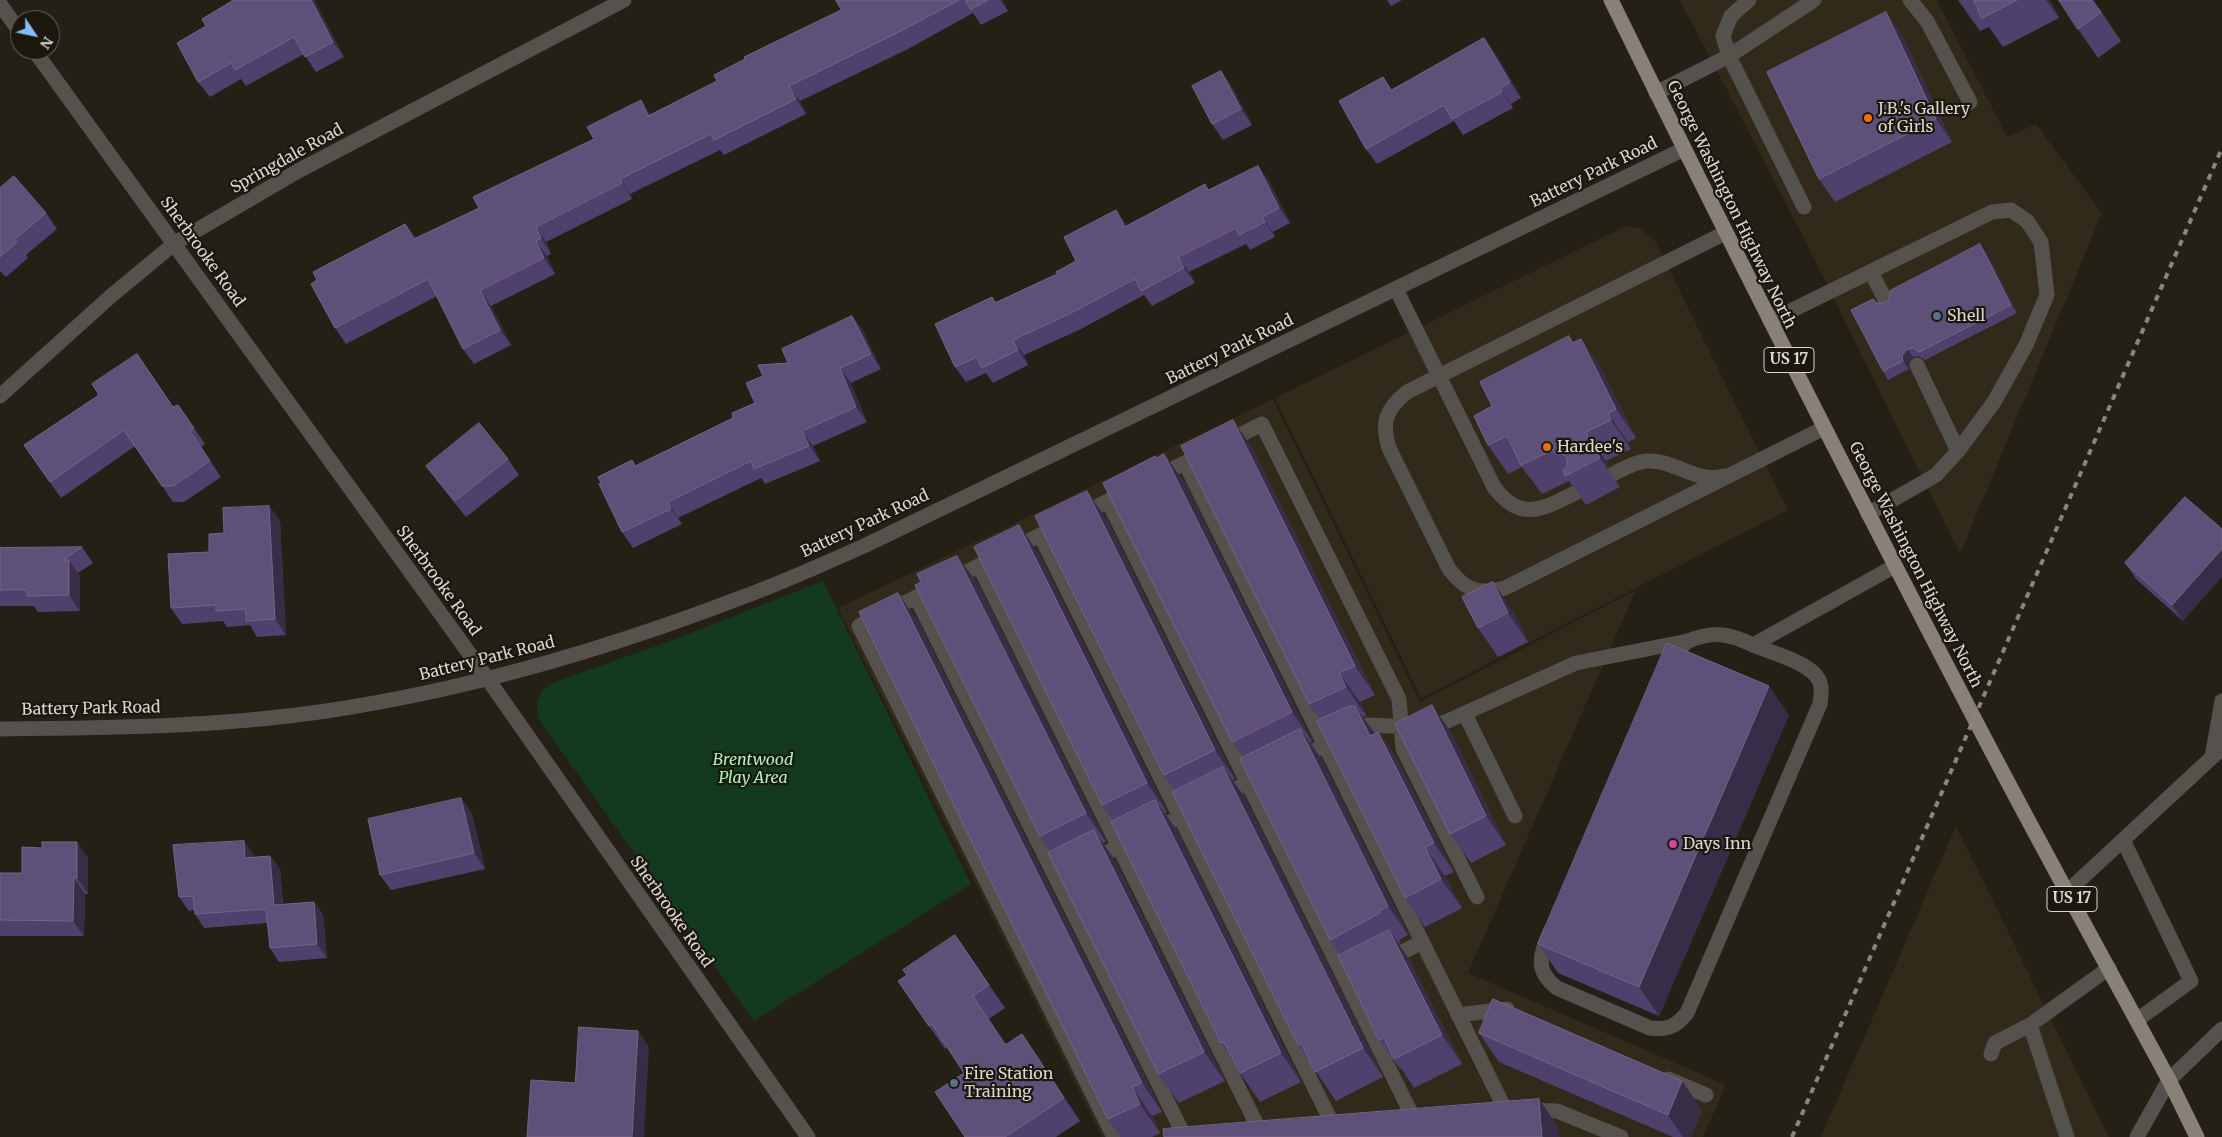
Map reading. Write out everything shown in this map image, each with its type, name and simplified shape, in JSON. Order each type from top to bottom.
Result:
[{"type":"main road","name":"George Washington Highway North","points":[[1610,0],[1725,233],[1868,514],[2068,892]]},
{"type":"main road","name":"US 17","points":[[2068,892],[2169,1080],[2196,1137]]},
{"type":"street","name":"Springdale Road","points":[[0,396],[111,296],[175,243],[315,162],[624,0]]},
{"type":"street","points":[[1749,0],[1731,16],[1723,36],[1729,56],[1804,207]]},
{"type":"street","points":[[1656,93],[1729,56],[1814,0]]},
{"type":"street","points":[[1910,0],[1927,22],[1970,102]]},
{"type":"street","points":[[0,4],[10,18]]},
{"type":"street","name":"Sherbrooke Road","points":[[41,60],[175,243],[339,476],[487,678],[808,1137]]},
{"type":"street","name":"Battery Park Road","points":[[0,729],[218,723],[325,711],[414,696],[590,650],[740,598],[864,546],[1684,150]]},
{"type":"street","points":[[1770,321],[1992,212],[2011,210],[2027,221],[2041,242],[2047,295],[2026,345],[1994,402],[1958,451],[1936,475],[1868,514]]},
{"type":"street","points":[[1725,233],[1407,392],[1394,402],[1386,416],[1384,432],[1389,448],[1449,569],[1459,582],[1473,590],[1489,592],[1505,588],[1824,428]]},
{"type":"street","points":[[1871,272],[1887,303]]},
{"type":"street","points":[[1396,289],[1494,487],[1504,500],[1518,508],[1534,510],[1550,506],[1579,491]]},
{"type":"street","points":[[1917,365],[1958,451]]},
{"type":"street","points":[[1114,1137],[859,626],[1262,424],[1399,699],[1403,749],[1477,897]]},
{"type":"street","points":[[1613,474],[1630,465],[1646,461],[1662,463],[1700,476],[1717,478],[1732,474]]},
{"type":"street","points":[[1184,463],[1505,1109]]},
{"type":"street","points":[[1108,502],[1414,1116]]},
{"type":"street","points":[[1040,535],[1332,1123]]},
{"type":"street","points":[[979,566],[1259,1129]]},
{"type":"street","points":[[1753,645],[1895,566]]},
{"type":"street","points":[[916,598],[1056,877],[1182,1136],[1203,1134]]},
{"type":"street","points":[[1056,877],[1368,724],[1432,728],[1576,663],[1688,641],[1704,635],[1721,634],[1806,667],[1817,676],[1822,689],[1820,704],[1687,1013],[1678,1024],[1664,1029],[1650,1028],[1557,988],[1546,979],[1540,965],[1542,951],[1558,914]]},
{"type":"street","points":[[1661,676],[1674,652],[1688,641]]},
{"type":"street","points":[[2068,892],[2217,752],[2222,701]]},
{"type":"street","points":[[1465,714],[1515,816]]},
{"type":"street","points":[[2123,840],[2191,981],[2137,1020]]},
{"type":"street","points":[[1346,980],[1422,942]]},
{"type":"street","points":[[1991,1054],[1995,1043],[2030,1025],[2109,968]]},
{"type":"street","points":[[1458,1015],[1507,1009],[1516,1013]]},
{"type":"street","points":[[2030,1025],[2067,1137]]},
{"type":"street","points":[[2137,1137],[2169,1080],[2222,1029]]},
{"type":"street","points":[[1652,1072],[1706,1095]]},
{"type":"street","points":[[1486,1111],[1505,1109],[1557,1111],[1615,1136]]},
{"type":"street","points":[[1396,1118],[1432,1115]]},
{"type":"street","points":[[1314,1124],[1350,1122]]},
{"type":"street","points":[[1240,1131],[1277,1128]]},
{"type":"shaded area","points":[[1680,0],[1937,0],[2007,137],[2036,124],[2102,213],[1960,554],[1804,238]]},
{"type":"shaded area","points":[[1626,226],[1640,229],[1654,239],[1788,510],[1421,698],[1275,398]]},
{"type":"shaded area","points":[[1273,399],[1420,702],[1636,590],[1468,973],[1726,1085],[1703,1137],[1102,1137],[838,608]]},
{"type":"shaded area","points":[[1956,826],[2109,1137],[1821,1137]]},
{"type":"green space","name":"Brentwood Play Area","points":[[823,581],[971,884],[754,1021],[542,724],[537,711],[537,705],[544,690],[555,682],[673,640]]},
{"type":"building","points":[[232,0],[311,0],[333,42],[305,57],[294,37],[235,70],[231,63],[198,82],[177,43],[206,26],[202,19]]},
{"type":"building","points":[[836,0],[959,0],[789,86],[796,99],[714,140],[711,134],[620,179],[622,183],[536,227],[541,238],[536,241],[544,258],[480,290],[500,330],[463,349],[428,279],[335,328],[311,284],[317,280],[313,272],[405,224],[414,239],[479,208],[473,197],[594,139],[587,127],[641,100],[648,116],[717,81],[714,75],[745,59],[744,57],[841,10]]},
{"type":"building","points":[[966,0],[988,0],[971,9]]},
{"type":"building","points":[[1974,0],[2017,0],[1982,18]]},
{"type":"building","points":[[2059,0],[2092,0],[2101,12],[2078,29]]},
{"type":"building","name":"J.B.'s Gallery of Girls","points":[[1886,12],[1936,119],[1819,179],[1767,72]]},
{"type":"building","points":[[1484,38],[1510,82],[1500,88],[1502,92],[1452,119],[1444,105],[1366,149],[1339,101],[1383,77],[1391,90]]},
{"type":"building","points":[[1221,71],[1241,109],[1212,124],[1192,86]]},
{"type":"building","points":[[1258,166],[1279,208],[1262,217],[1265,222],[1239,235],[1236,228],[1178,257],[1184,268],[1141,291],[1135,279],[1071,313],[1013,340],[1018,350],[982,368],[977,357],[955,367],[935,324],[992,297],[995,303],[1057,274],[1056,272],[1076,261],[1064,237],[1116,210],[1125,227],[1205,184],[1208,190]]},
{"type":"building","points":[[14,176],[46,213],[14,240],[17,242],[0,257],[0,188]]},
{"type":"building","name":"Shell","points":[[1980,244],[2011,305],[1919,352],[1913,348],[1907,349],[1902,356],[1903,361],[1883,371],[1851,310],[1873,299],[1877,303],[1885,303],[1889,300],[1890,291]]},
{"type":"building","points":[[852,316],[871,354],[840,368],[856,407],[802,431],[809,446],[754,469],[751,461],[668,502],[671,509],[622,532],[599,484],[601,483],[598,477],[632,460],[635,466],[733,418],[732,413],[755,403],[746,383],[763,376],[758,365],[788,363],[782,349]]},
{"type":"building","points":[[1569,336],[1572,343],[1581,339],[1616,409],[1608,413],[1611,420],[1586,432],[1588,437],[1583,444],[1585,450],[1592,454],[1597,453],[1600,458],[1565,476],[1563,470],[1567,467],[1567,458],[1563,454],[1555,454],[1553,450],[1521,465],[1507,436],[1488,445],[1474,416],[1492,406],[1480,382]]},
{"type":"building","points":[[137,354],[173,407],[178,405],[194,428],[190,431],[210,461],[173,486],[162,486],[124,430],[50,482],[24,445],[99,395],[92,384]]},
{"type":"building","points":[[1233,420],[1355,666],[1339,673],[1346,687],[1309,704],[1181,446]]},
{"type":"building","points":[[479,423],[508,459],[455,501],[426,466]]},
{"type":"building","points":[[1164,454],[1292,712],[1232,742],[1103,483],[1155,456],[1156,458]]},
{"type":"building","points":[[1087,491],[1215,750],[1164,775],[1035,516]]},
{"type":"building","points":[[2185,497],[2222,529],[2222,549],[2172,605],[2125,563]]},
{"type":"building","points":[[269,506],[275,619],[246,621],[246,609],[216,611],[216,605],[171,608],[168,554],[209,552],[209,534],[224,533],[223,508]]},
{"type":"building","points":[[1019,525],[1147,783],[1102,805],[974,547]]},
{"type":"building","points":[[82,547],[63,560],[69,560],[69,595],[27,596],[27,590],[0,590],[0,548]]},
{"type":"building","points":[[957,556],[1086,813],[1040,836],[915,585],[921,582],[917,574]]},
{"type":"building","points":[[1493,582],[1508,613],[1478,628],[1462,597]]},
{"type":"building","points":[[898,593],[1142,1083],[1132,1087],[1140,1104],[1108,1119],[859,612]]},
{"type":"building","name":"Days Inn","points":[[1667,643],[1769,686],[1639,987],[1538,944]]},
{"type":"building","points":[[1432,705],[1486,816],[1450,834],[1395,724]]},
{"type":"building","points":[[1349,706],[1355,706],[1370,736],[1378,732],[1434,843],[1425,847],[1441,879],[1405,898],[1317,721]]},
{"type":"building","points":[[1300,729],[1388,906],[1379,911],[1380,913],[1330,940],[1240,759]]},
{"type":"building","points":[[1223,767],[1363,1048],[1315,1072],[1301,1043],[1298,1045],[1172,792]]},
{"type":"building","points":[[461,798],[474,853],[380,875],[368,819]]},
{"type":"building","points":[[1155,800],[1281,1053],[1240,1073],[1224,1042],[1221,1043],[1111,822]]},
{"type":"building","points":[[1094,830],[1204,1052],[1158,1074],[1048,853]]},
{"type":"building","points":[[244,841],[245,858],[270,856],[274,905],[314,902],[317,944],[270,948],[266,909],[195,914],[193,896],[179,897],[173,845]]},
{"type":"building","points":[[42,842],[77,842],[77,878],[74,878],[73,921],[0,920],[0,873],[22,873],[22,847],[42,848]]},
{"type":"building","points":[[1389,930],[1442,1035],[1394,1059],[1384,1038],[1379,1040],[1338,956]]},
{"type":"building","points":[[955,935],[989,985],[973,996],[1005,1045],[1022,1034],[1064,1098],[1005,1137],[965,1137],[935,1092],[964,1073],[932,1024],[929,1026],[898,981],[907,975],[903,970]]},
{"type":"building","points":[[1493,999],[1682,1081],[1668,1115],[1479,1033]]},
{"type":"building","points":[[579,1027],[638,1031],[632,1137],[527,1137],[531,1080],[575,1083]]},
{"type":"building","points":[[1539,1099],[1542,1137],[1164,1137],[1163,1129]]},
{"type":"railway","points":[[1792,1137],[2222,148]]},
{"type":"place","name":"J.B.'s Gallery of Girls","points":[[1868,118]]},
{"type":"place","name":"Shell","points":[[1937,316]]},
{"type":"place","name":"Hardee's","points":[[1547,447]]},
{"type":"place","name":"Days Inn","points":[[1673,844]]},
{"type":"place","name":"Fire Station Training","points":[[954,1083]]}]
